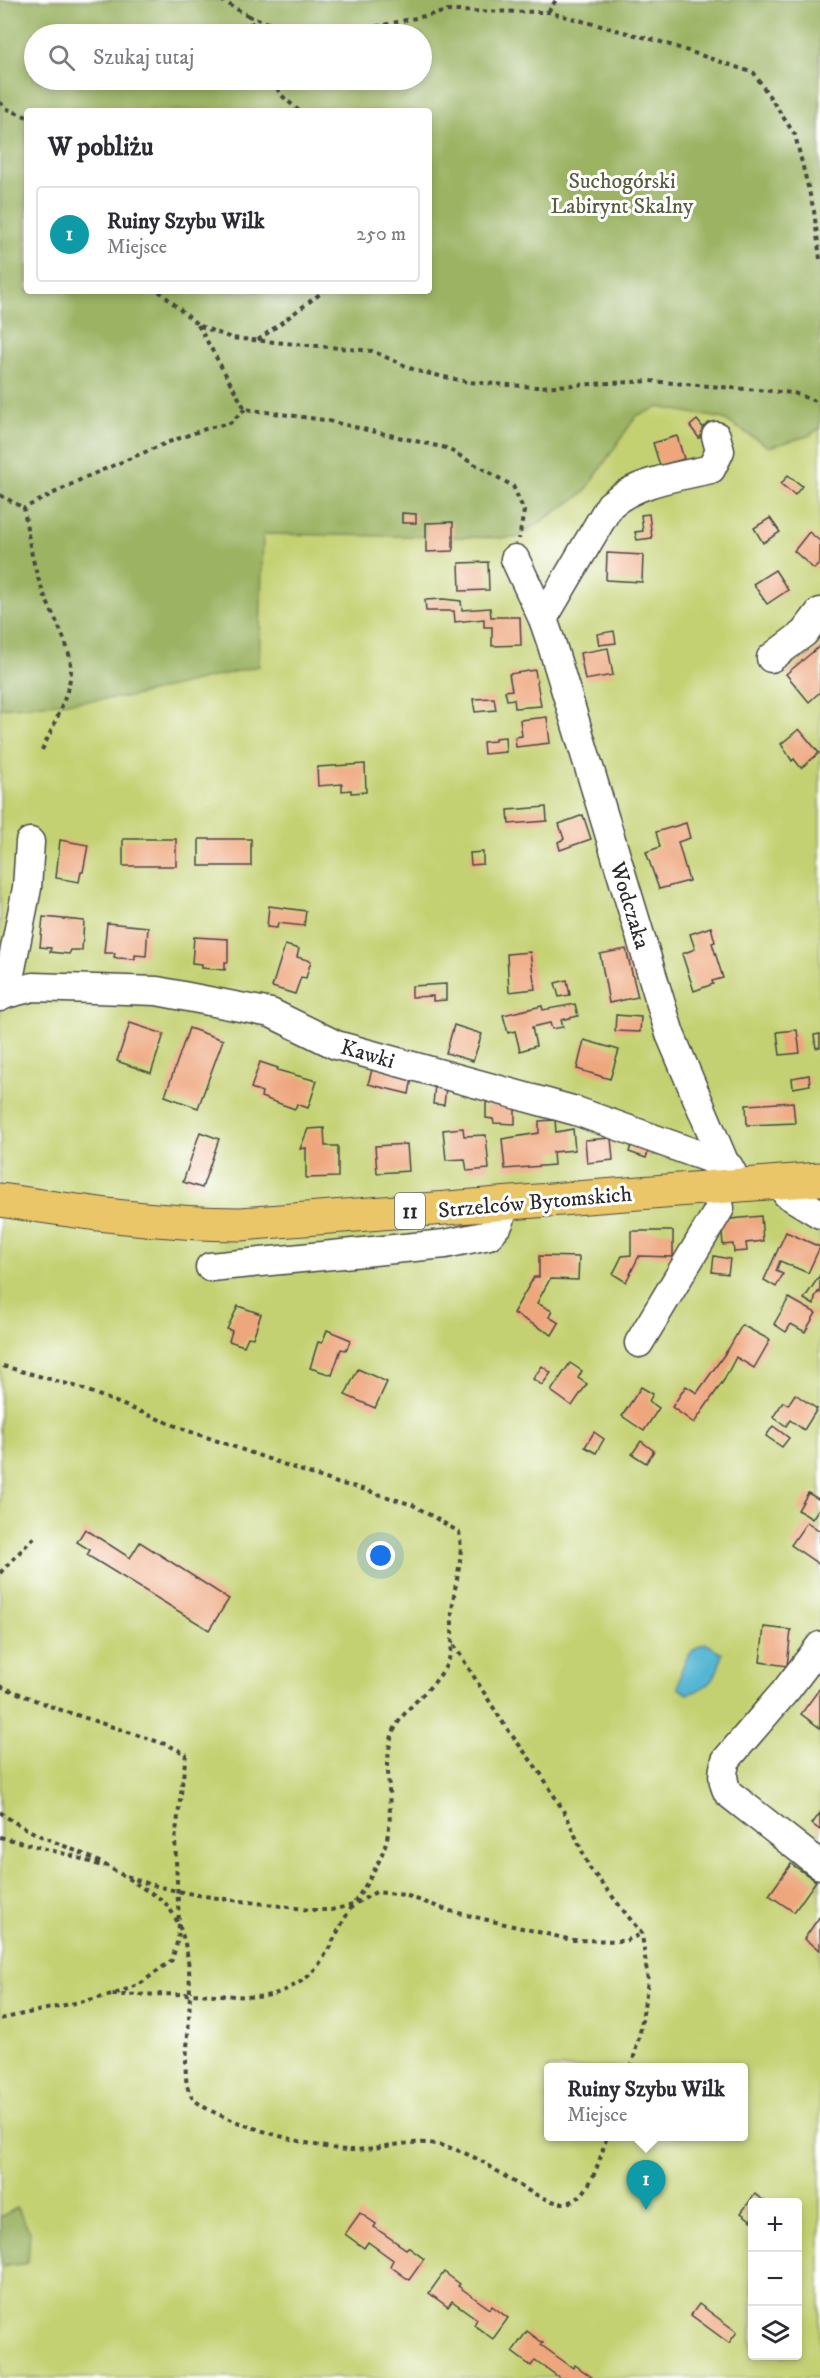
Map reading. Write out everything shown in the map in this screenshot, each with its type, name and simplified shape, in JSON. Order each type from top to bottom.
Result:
[{"type":"highway","name":"Strzelców Bytomskich","points":[[0,1200],[143,1221],[206,1224],[282,1222],[506,1203],[726,1178],[783,1182],[820,1179]]},
{"type":"street","points":[[543,619],[610,505],[624,494],[642,486],[711,469],[720,451],[716,436]]},
{"type":"street","name":"Wodczaka","points":[[515,559],[543,619],[551,642],[670,1034],[726,1178],[720,1208],[639,1343]]},
{"type":"street","points":[[771,658],[804,633],[820,612]]},
{"type":"street","name":"Kawki","points":[[30,842],[27,888],[3,995],[33,987],[157,991],[271,1013],[336,1045],[576,1111],[726,1178]]},
{"type":"street","points":[[783,1182],[787,1194],[820,1214]]},
{"type":"street","points":[[210,1267],[445,1244],[489,1235],[499,1223],[506,1203]]},
{"type":"street","points":[[820,1646],[787,1689],[726,1760],[722,1771],[723,1782],[728,1793],[820,1865]]},
{"type":"path","points":[[221,0],[249,16],[272,24]]},
{"type":"path","points":[[548,12],[556,0]]},
{"type":"path","points":[[388,24],[448,11],[548,12],[658,41],[754,73],[795,135],[814,211],[820,259]]},
{"type":"path","points":[[249,16],[252,24]]},
{"type":"path","points":[[278,90],[296,108]]},
{"type":"path","points":[[0,102],[4,108],[24,116]]},
{"type":"path","points":[[162,294],[198,325],[231,338],[372,351],[417,371],[468,382],[536,387],[650,381],[794,393],[820,403]]},
{"type":"path","points":[[258,340],[320,294]]},
{"type":"path","points":[[198,325],[245,409]]},
{"type":"path","points":[[24,508],[86,477],[169,442],[230,423],[245,409]]},
{"type":"path","points":[[245,409],[324,420],[446,448],[513,486],[524,511],[515,559]]},
{"type":"path","points":[[0,495],[24,508]]},
{"type":"path","points":[[24,508],[29,545],[41,587],[63,639],[71,667],[65,696],[42,750]]},
{"type":"path","points":[[3,1366],[78,1388],[336,1484],[356,1487],[413,1505],[459,1532],[462,1551],[453,1603],[454,1645],[451,1656],[443,1672],[406,1712],[395,1729],[389,1754],[390,1809],[385,1846],[376,1867],[324,1958],[307,1977],[287,1989],[269,1995],[246,1997],[112,1995]]},
{"type":"path","points":[[0,1573],[37,1534]]},
{"type":"path","points":[[454,1645],[505,1726],[541,1774],[562,1809],[589,1867],[642,1934],[648,1981],[640,2033],[632,2063]]},
{"type":"path","points":[[0,1686],[55,1708],[168,1744],[186,1754],[175,1839],[179,1923],[178,1939],[172,1960],[140,1983],[112,1995],[0,2019]]},
{"type":"path","points":[[0,1812],[38,1835],[116,1871],[165,1902],[179,1923],[187,1948],[190,1995],[185,2076],[192,2097],[202,2106],[245,2124],[296,2141],[348,2151],[430,2143],[444,2146],[480,2161],[532,2192],[558,2203],[572,2202],[584,2192],[605,2141]]},
{"type":"path","points":[[0,1837],[74,1856],[153,1886],[178,1892],[309,1910],[331,1910],[353,1905],[376,1892],[405,1895],[450,1911],[526,1931],[572,1940],[625,1941],[642,1934]]},
{"type":"green space","points":[[0,0],[820,0],[820,2378],[0,2378]]},
{"type":"green space","name":"Suchogórski Labirynt Skalny","points":[[0,0],[820,0],[820,428],[808,436],[769,447],[724,419],[659,407],[636,416],[584,493],[516,538],[263,534],[259,666],[129,697],[0,708]]},
{"type":"green space","points":[[17,2208],[30,2232],[28,2263],[0,2267],[0,2217]]},
{"type":"water","points":[[705,1643],[722,1653],[716,1674],[708,1684],[688,1694],[678,1688],[685,1661],[698,1646]]},
{"type":"building","points":[[697,420],[706,431],[699,438],[690,426]]},
{"type":"building","points":[[677,436],[684,459],[660,466],[653,443]]},
{"type":"building","points":[[788,475],[802,486],[795,495],[781,484]]},
{"type":"building","points":[[402,513],[416,514],[416,523],[402,523]]},
{"type":"building","points":[[649,514],[652,538],[637,540],[635,532],[643,531],[641,515]]},
{"type":"building","points":[[770,518],[780,532],[763,543],[754,528]]},
{"type":"building","points":[[453,522],[453,551],[426,552],[426,523]]},
{"type":"building","points":[[809,532],[820,541],[820,563],[814,569],[794,551]]},
{"type":"building","points":[[607,553],[643,555],[642,582],[606,580]]},
{"type":"building","points":[[488,562],[489,590],[460,591],[459,563]]},
{"type":"building","points":[[775,570],[788,590],[767,604],[753,584]]},
{"type":"building","points":[[425,600],[461,601],[462,610],[490,608],[491,617],[520,617],[521,645],[492,646],[492,627],[484,627],[484,619],[455,622],[454,611],[426,611]]},
{"type":"building","points":[[614,631],[616,643],[599,645],[597,634]]},
{"type":"building","points":[[820,646],[820,692],[809,702],[786,674]]},
{"type":"building","points":[[608,648],[613,675],[585,680],[580,653]]},
{"type":"building","points":[[535,670],[541,706],[515,708],[514,699],[507,700],[505,691],[512,690],[509,674]]},
{"type":"building","points":[[494,698],[496,710],[475,712],[473,699]]},
{"type":"building","points":[[547,717],[550,743],[516,747],[515,737],[522,736],[520,720]]},
{"type":"building","points":[[799,729],[819,753],[801,768],[794,759],[792,761],[781,744]]},
{"type":"building","points":[[505,737],[506,752],[484,754],[483,742]]},
{"type":"building","points":[[365,764],[366,792],[342,791],[342,784],[318,786],[317,767]]},
{"type":"building","points":[[546,807],[547,821],[509,824],[508,810]]},
{"type":"building","points":[[583,815],[591,839],[560,850],[558,842],[564,839],[559,824]]},
{"type":"building","points":[[686,823],[690,838],[678,842],[689,881],[659,889],[646,852],[660,847],[656,832]]},
{"type":"building","points":[[123,839],[176,839],[176,866],[123,866]]},
{"type":"building","points":[[199,839],[251,839],[251,866],[199,866]]},
{"type":"building","points":[[60,840],[88,845],[79,882],[56,878]]},
{"type":"building","points":[[483,852],[483,864],[471,865],[470,853]]},
{"type":"building","points":[[269,906],[306,911],[304,926],[278,923],[277,928],[267,927]]},
{"type":"building","points":[[43,917],[84,921],[82,950],[71,950],[69,954],[50,952],[51,948],[40,947]]},
{"type":"building","points":[[107,923],[148,927],[146,956],[135,955],[135,959],[117,958],[114,957],[115,953],[104,953]]},
{"type":"building","points":[[711,927],[715,942],[712,943],[723,978],[694,991],[682,954],[695,949],[690,934]]},
{"type":"building","points":[[194,937],[228,939],[228,962],[225,962],[225,970],[202,968],[202,964],[192,963]]},
{"type":"building","points":[[285,945],[299,949],[297,957],[311,961],[306,978],[301,977],[295,994],[272,987]]},
{"type":"building","points":[[626,949],[638,997],[609,1003],[600,954]]},
{"type":"building","points":[[530,952],[535,989],[509,992],[507,954]]},
{"type":"building","points":[[567,980],[570,995],[559,997],[555,983]]},
{"type":"building","points":[[446,984],[446,1000],[433,1001],[433,996],[412,997],[412,986]]},
{"type":"building","points":[[575,1004],[578,1016],[561,1020],[563,1027],[552,1029],[550,1023],[532,1027],[536,1046],[520,1051],[515,1031],[508,1033],[503,1015],[542,1006],[543,1010]]},
{"type":"building","points":[[616,1015],[641,1017],[640,1032],[615,1031]]},
{"type":"building","points":[[130,1023],[164,1034],[151,1073],[117,1061]]},
{"type":"building","points":[[454,1025],[482,1034],[473,1061],[446,1053]]},
{"type":"building","points":[[189,1028],[223,1040],[198,1108],[165,1096]]},
{"type":"building","points":[[797,1030],[800,1053],[780,1055],[777,1032]]},
{"type":"building","points":[[820,1034],[820,1047],[816,1048],[814,1035]]},
{"type":"building","points":[[584,1040],[619,1050],[610,1079],[577,1069]]},
{"type":"building","points":[[260,1062],[278,1068],[277,1070],[317,1081],[308,1108],[297,1104],[295,1109],[261,1097],[262,1092],[251,1088]]},
{"type":"building","points":[[373,1066],[413,1073],[409,1094],[368,1084]]},
{"type":"building","points":[[809,1075],[810,1085],[793,1088],[792,1078]]},
{"type":"building","points":[[435,1085],[446,1087],[444,1105],[433,1104]]},
{"type":"building","points":[[493,1101],[515,1104],[515,1124],[494,1123],[493,1119],[486,1118],[486,1103]]},
{"type":"building","points":[[793,1102],[795,1123],[747,1125],[746,1105]]},
{"type":"building","points":[[555,1120],[556,1132],[573,1129],[575,1150],[553,1152],[554,1165],[505,1169],[502,1139],[539,1133],[539,1121]]},
{"type":"building","points":[[324,1128],[325,1146],[338,1146],[338,1177],[306,1178],[306,1148],[300,1149],[308,1129]]},
{"type":"building","points":[[463,1128],[464,1136],[486,1135],[489,1169],[467,1171],[465,1159],[446,1160],[443,1130]]},
{"type":"building","points":[[200,1132],[219,1139],[202,1188],[183,1182]]},
{"type":"building","points":[[611,1138],[613,1160],[587,1163],[585,1140]]},
{"type":"building","points":[[632,1143],[649,1149],[646,1158],[629,1152]]},
{"type":"building","points":[[407,1144],[409,1171],[377,1173],[375,1146]]},
{"type":"building","points":[[761,1216],[763,1241],[746,1243],[747,1251],[734,1252],[733,1244],[723,1245],[721,1220]]},
{"type":"building","points":[[631,1231],[673,1231],[673,1257],[639,1256],[626,1282],[613,1274],[622,1256],[631,1255]]},
{"type":"building","points":[[786,1232],[820,1247],[808,1273],[780,1261],[776,1271],[783,1274],[776,1287],[764,1280]]},
{"type":"building","points":[[539,1256],[579,1257],[578,1280],[550,1279],[537,1303],[552,1311],[549,1317],[559,1323],[552,1335],[513,1313],[534,1277],[539,1277]]},
{"type":"building","points":[[714,1256],[730,1259],[728,1274],[712,1272]]},
{"type":"building","points":[[820,1275],[820,1293],[818,1292],[815,1297],[814,1305],[804,1299]]},
{"type":"building","points":[[789,1298],[816,1313],[805,1332],[791,1324],[786,1332],[774,1324]]},
{"type":"building","points":[[238,1306],[261,1314],[253,1338],[248,1337],[244,1346],[229,1341],[232,1331],[227,1329]]},
{"type":"building","points":[[742,1325],[770,1340],[754,1368],[736,1357],[724,1380],[694,1423],[672,1407],[686,1386],[697,1393],[729,1348]]},
{"type":"building","points":[[327,1330],[351,1340],[346,1350],[341,1349],[332,1375],[310,1368],[318,1342],[322,1343]]},
{"type":"building","points":[[570,1363],[582,1371],[578,1378],[587,1384],[572,1406],[551,1391]]},
{"type":"building","points":[[542,1366],[551,1373],[542,1385],[533,1379]]},
{"type":"building","points":[[358,1369],[387,1382],[375,1408],[345,1395]]},
{"type":"building","points":[[641,1387],[653,1394],[649,1401],[659,1408],[644,1431],[622,1416]]},
{"type":"building","points":[[795,1394],[817,1409],[804,1430],[790,1420],[786,1426],[773,1417],[783,1402],[788,1405]]},
{"type":"building","points":[[773,1426],[789,1438],[782,1447],[766,1436]]},
{"type":"building","points":[[594,1432],[604,1439],[596,1453],[585,1447]]},
{"type":"building","points":[[641,1441],[654,1451],[646,1463],[632,1454]]},
{"type":"building","points":[[808,1493],[820,1500],[820,1507],[812,1519],[798,1510]]},
{"type":"building","points":[[807,1522],[820,1531],[820,1565],[791,1545]]},
{"type":"building","points":[[85,1529],[130,1558],[140,1542],[229,1599],[209,1630],[87,1555],[90,1550],[77,1542]]},
{"type":"building","points":[[764,1627],[791,1630],[787,1666],[760,1662]]},
{"type":"building","points":[[820,1688],[820,1728],[801,1714]]},
{"type":"building","points":[[820,1813],[820,1830],[812,1824]]},
{"type":"building","points":[[791,1864],[816,1881],[794,1912],[769,1895]]},
{"type":"building","points":[[820,1916],[820,1950],[804,1939]]},
{"type":"building","points":[[748,2204],[748,2218],[741,2213]]},
{"type":"building","points":[[360,2213],[376,2224],[374,2227],[424,2259],[409,2280],[390,2266],[393,2260],[368,2242],[364,2248],[345,2234]]},
{"type":"building","points":[[444,2272],[460,2284],[458,2286],[490,2309],[492,2306],[508,2318],[493,2339],[474,2325],[477,2319],[452,2301],[448,2307],[429,2293]]},
{"type":"building","points":[[699,2304],[737,2332],[729,2343],[691,2315]]},
{"type":"building","points":[[527,2331],[543,2343],[541,2345],[573,2368],[575,2365],[593,2378],[560,2378],[535,2360],[531,2366],[512,2352]]},
{"type":"place","name":"Ruiny Szybu Wilk","points":[[646,2210]]}]
